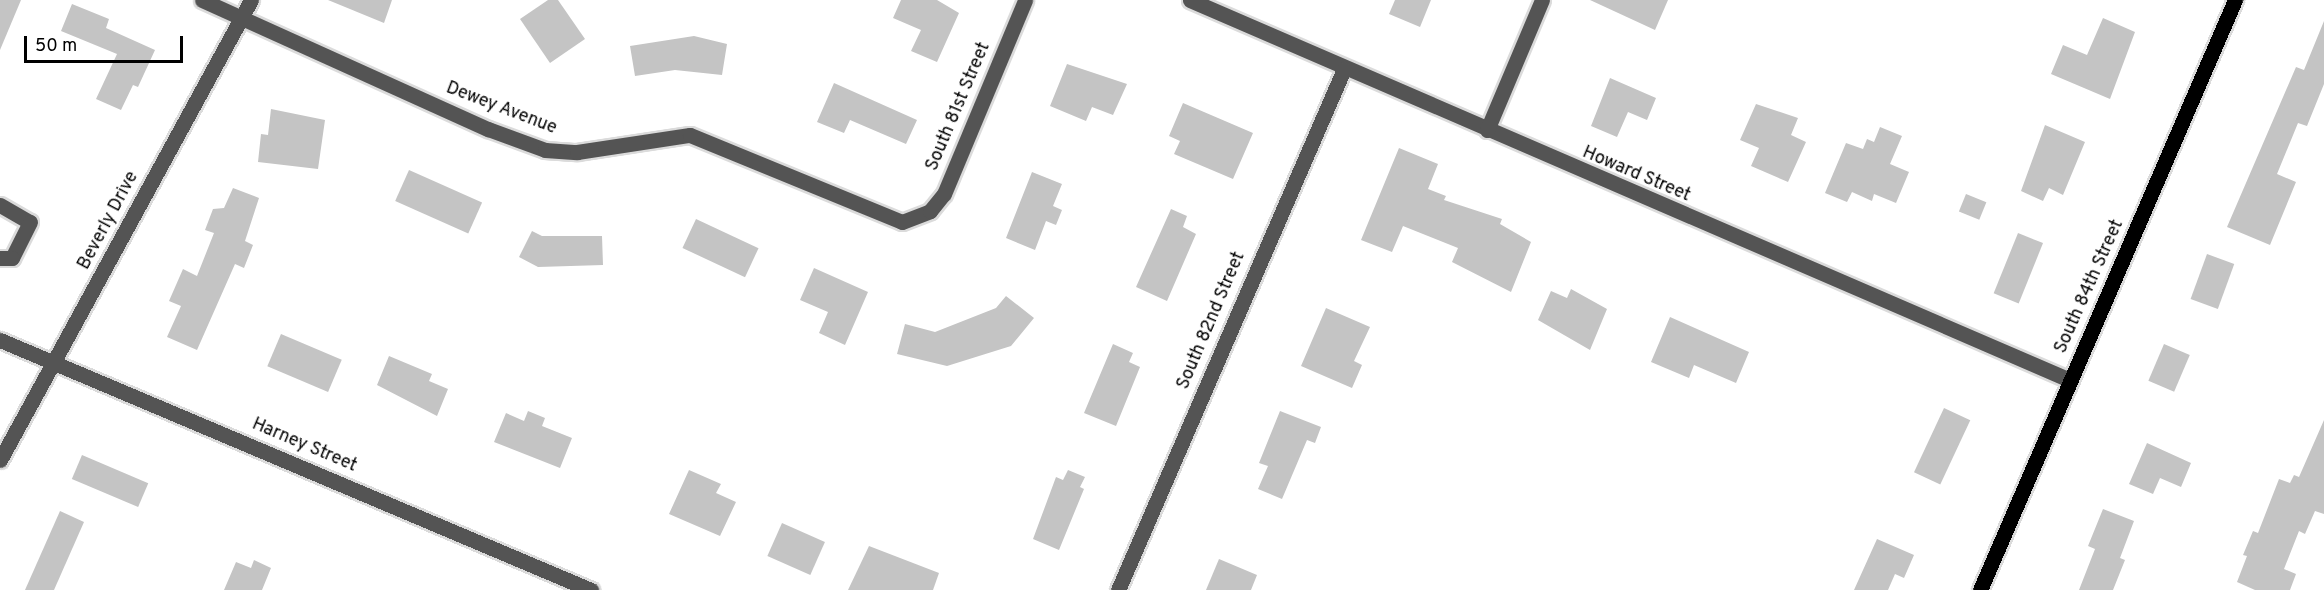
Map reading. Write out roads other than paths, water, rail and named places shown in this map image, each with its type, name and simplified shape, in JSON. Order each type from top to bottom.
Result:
[{"type":"main road","name":"South 84th Street","points":[[1980,590],[2235,0]]},
{"type":"street","name":"Dewey Avenue","points":[[202,0],[242,16],[478,125],[545,150],[577,152],[690,135],[892,221],[916,219]]},
{"type":"street","name":"Beverly Drive","points":[[0,460],[56,362],[251,0]]},
{"type":"street","name":"South 81st Street","points":[[916,219],[930,211],[944,194],[1025,0]]},
{"type":"street","name":"Howard Street","points":[[1190,0],[1344,69],[2070,380]]},
{"type":"street","points":[[1487,130],[1542,0]]},
{"type":"street","name":"South 82nd Street","points":[[1119,590],[1344,69]]},
{"type":"street","points":[[0,205],[30,222],[12,258],[0,258]]},
{"type":"street","name":"Harney Street","points":[[0,340],[591,590]]}]
